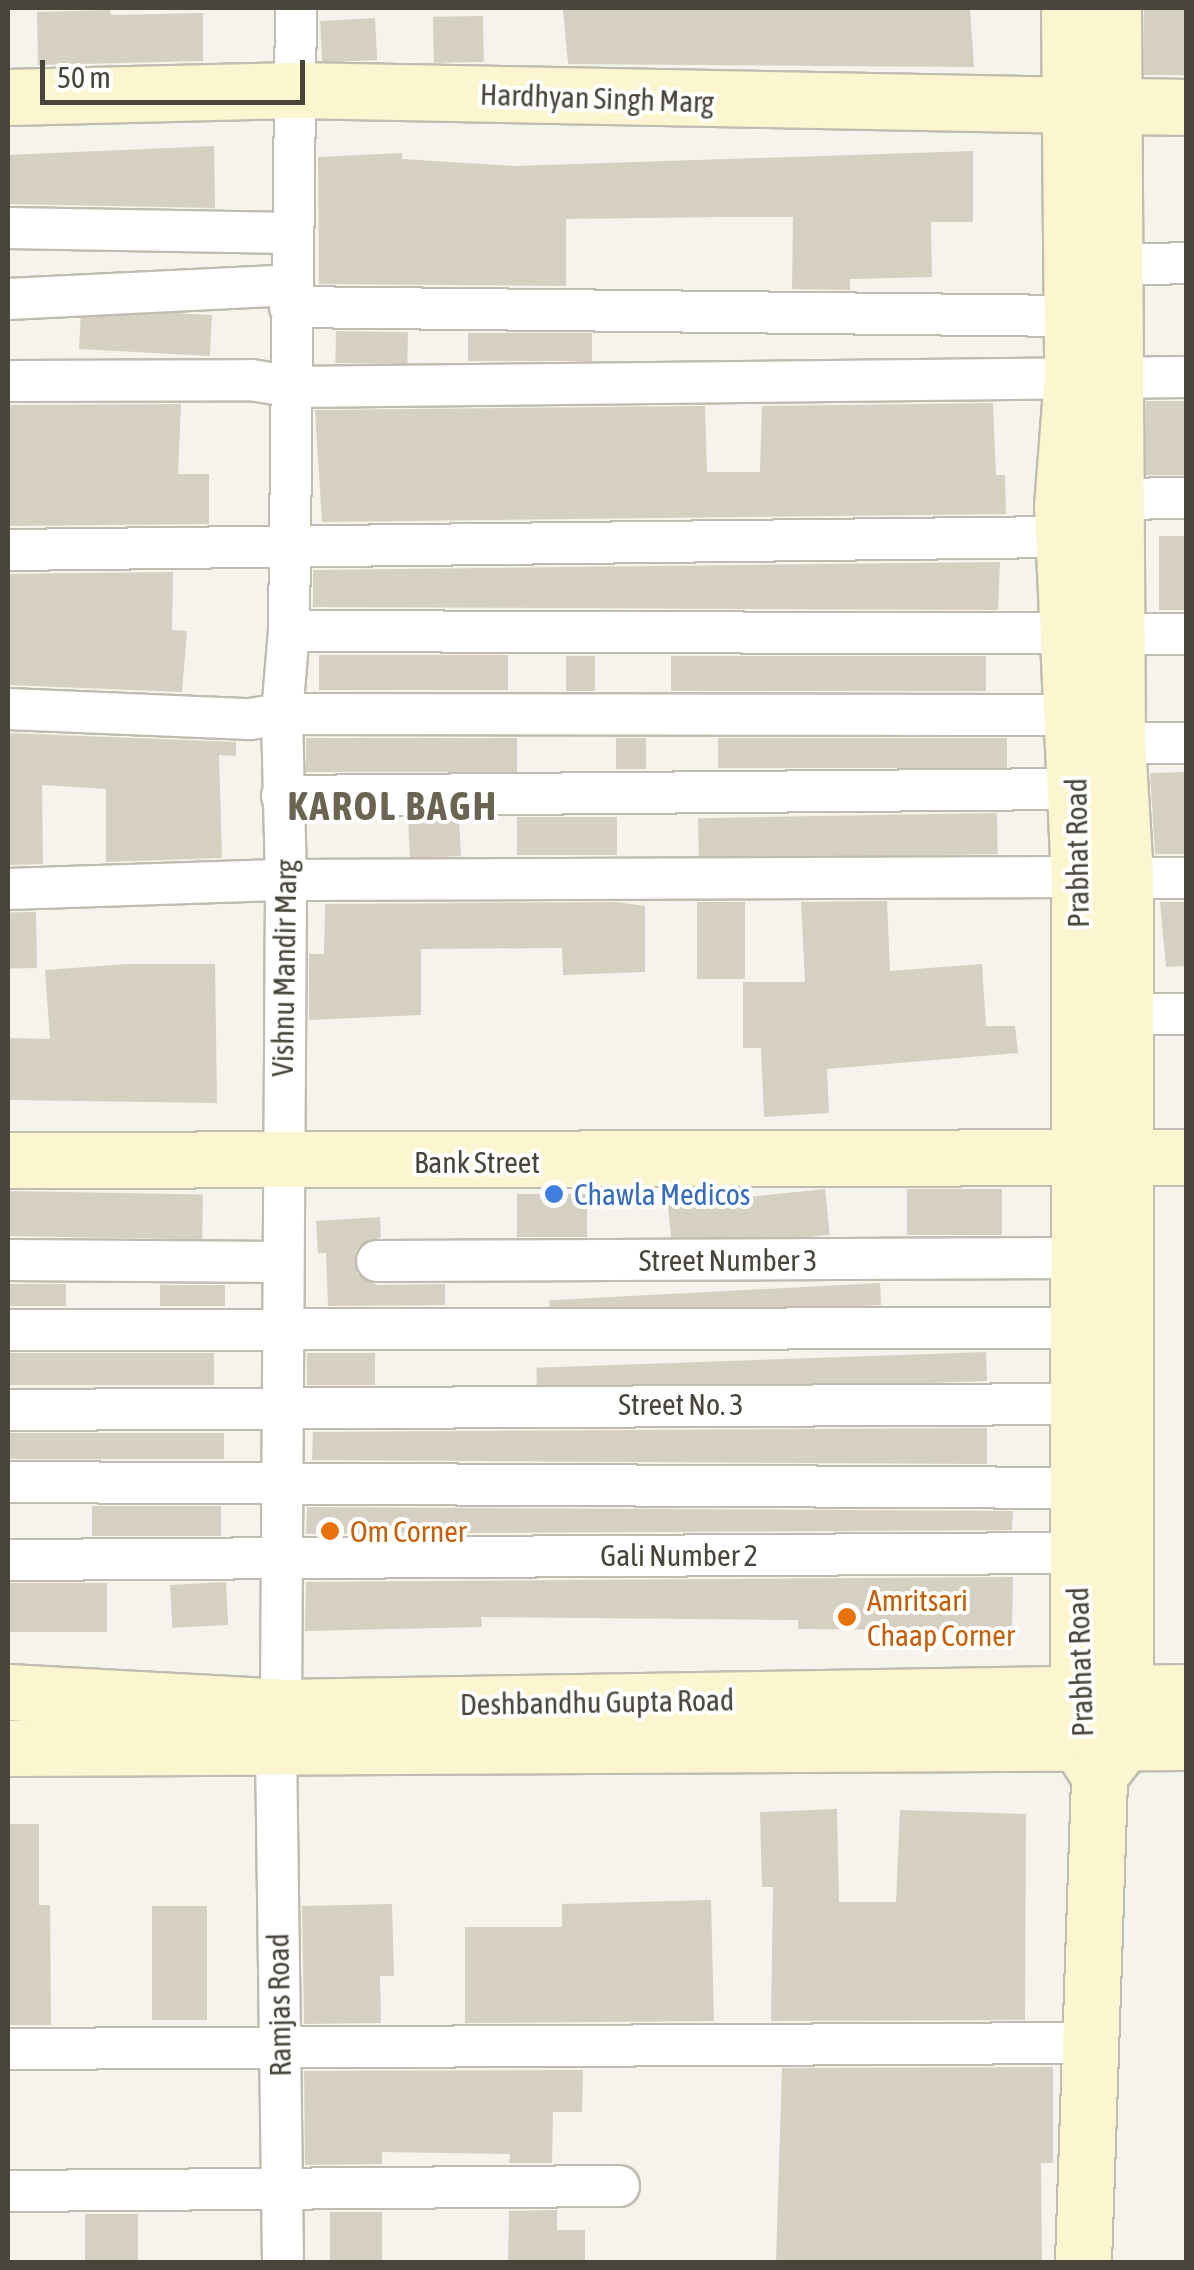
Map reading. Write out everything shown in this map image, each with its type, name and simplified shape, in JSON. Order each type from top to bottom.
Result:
[{"type":"street","name":"Vishnu Mandir Marg","points":[[278,1727],[286,880],[282,714],[289,631],[296,8]]},
{"type":"street","points":[[1068,8],[1094,108]]},
{"type":"street","points":[[1094,108],[1113,8]]},
{"type":"street","name":"Hardhyan Singh Marg","points":[[8,97],[295,90],[1094,108],[1186,106]]},
{"type":"street","name":"Prabhat Road","points":[[1094,108],[1087,283],[1093,378],[1119,499],[1093,635],[1102,878],[1101,1730]]},
{"type":"street","points":[[8,228],[291,234]]},
{"type":"street","points":[[8,299],[1087,283],[1186,263]]},
{"type":"street","points":[[8,381],[251,380],[293,386],[1186,377]]},
{"type":"street","name":"Prabhat Road","points":[[1093,378],[1063,537],[1093,635]]},
{"type":"street","points":[[1119,499],[1186,498]]},
{"type":"street","points":[[8,550],[290,551],[1063,537]]},
{"type":"street","points":[[289,631],[1186,634]]},
{"type":"street","points":[[8,708],[250,719],[282,714],[1095,729],[1186,743]]},
{"type":"street","name":"Prabhat Road","points":[[1095,729],[1076,789],[1102,878],[1123,1014],[1101,1157],[1079,1258],[1082,1328],[1077,1553],[1101,1730]]},
{"type":"street","points":[[282,796],[1076,789]]},
{"type":"street","points":[[8,889],[286,880],[1186,878]]},
{"type":"street","points":[[1123,1014],[1186,1014]]},
{"type":"street","name":"Bank Street","points":[[8,1160],[281,1164],[1186,1157]]},
{"type":"street","name":"Street Number 3","points":[[377,1261],[1079,1258]]},
{"type":"street","points":[[8,1260],[280,1262]]},
{"type":"street","points":[[8,1330],[282,1334],[1082,1328]]},
{"type":"street","name":"Street No. 3","points":[[8,1410],[281,1404],[1081,1404]]},
{"type":"street","points":[[8,1482],[1076,1488]]},
{"type":"street","name":"Gali Number 2","points":[[8,1560],[1077,1553]]},
{"type":"street","name":"Deshbandhu Gupta Road","points":[[8,1692],[278,1727]]},
{"type":"street","name":"Deshbandhu Gupta Road","points":[[1101,1730],[1186,1692]]},
{"type":"street","name":"Deshbandhu Gupta Road","points":[[8,1748],[278,1727],[1101,1730],[1186,1742]]},
{"type":"street","name":"Ramjas Road","points":[[278,1727],[282,2262]]},
{"type":"street","points":[[1083,2262],[1101,1730]]},
{"type":"street","points":[[8,2049],[280,2051],[1092,2043]]},
{"type":"street","points":[[8,2192],[282,2193],[620,2186]]},
{"type":"building","points":[[1144,8],[1186,8],[1186,75],[1144,75]]},
{"type":"building","points":[[970,9],[974,67],[568,64],[563,10]]},
{"type":"building","points":[[110,10],[111,15],[203,13],[203,61],[38,65],[37,12]]},
{"type":"building","points":[[483,16],[484,62],[434,63],[433,17]]},
{"type":"building","points":[[375,18],[377,60],[322,63],[320,21]]},
{"type":"building","points":[[214,146],[215,208],[8,204],[8,155]]},
{"type":"building","points":[[973,151],[973,222],[931,222],[932,277],[850,279],[850,290],[792,289],[793,217],[721,217],[566,219],[566,286],[319,284],[318,157],[402,153],[402,159],[515,166]]},
{"type":"building","points":[[81,308],[212,315],[210,356],[79,349]]},
{"type":"building","points":[[336,331],[408,332],[407,364],[335,363]]},
{"type":"building","points":[[468,333],[592,333],[592,361],[468,361]]},
{"type":"building","points":[[1146,401],[1186,401],[1186,475],[1146,475]]},
{"type":"building","points":[[993,403],[996,475],[1005,475],[1006,514],[322,522],[315,410],[705,406],[707,472],[760,472],[762,406]]},
{"type":"building","points":[[181,404],[178,474],[209,474],[209,524],[8,526],[8,405]]},
{"type":"building","points":[[1159,536],[1186,536],[1186,610],[1159,610]]},
{"type":"building","points":[[1000,562],[998,610],[313,607],[313,570]]},
{"type":"building","points":[[173,572],[172,630],[187,631],[182,692],[8,685],[8,574]]},
{"type":"building","points":[[319,655],[508,655],[508,690],[319,690]]},
{"type":"building","points":[[566,656],[595,656],[595,691],[566,691]]},
{"type":"building","points":[[671,656],[986,656],[986,691],[671,691]]},
{"type":"building","points":[[8,733],[236,742],[236,756],[219,755],[222,858],[106,862],[106,789],[42,785],[43,864],[8,865]]},
{"type":"building","points":[[306,738],[517,738],[517,772],[306,772]]},
{"type":"building","points":[[616,738],[646,738],[646,769],[616,769]]},
{"type":"building","points":[[718,738],[1007,738],[1007,768],[718,768]]},
{"type":"building","points":[[1186,772],[1186,854],[1155,854],[1150,773]]},
{"type":"building","points":[[997,813],[998,854],[699,859],[698,818]]},
{"type":"building","points":[[517,817],[617,817],[617,855],[517,855]]},
{"type":"building","points":[[459,818],[461,856],[410,859],[408,821]]},
{"type":"building","points":[[887,901],[890,971],[982,964],[986,1026],[1015,1026],[1018,1053],[827,1069],[829,1113],[764,1117],[761,1048],[743,1048],[743,982],[805,982],[801,902]]},
{"type":"building","points":[[617,902],[645,906],[645,972],[563,975],[562,948],[421,949],[421,1015],[309,1020],[309,954],[324,954],[325,904]]},
{"type":"building","points":[[697,902],[745,902],[745,979],[697,979]]},
{"type":"building","points":[[1160,902],[1186,902],[1186,966],[1166,967]]},
{"type":"building","points":[[8,912],[36,912],[37,968],[9,968]]},
{"type":"building","points":[[128,964],[215,964],[217,1103],[8,1100],[8,1038],[50,1039],[45,970]]},
{"type":"building","points":[[825,1189],[830,1235],[673,1251],[668,1206]]},
{"type":"building","points":[[907,1189],[1002,1189],[1002,1235],[907,1235]]},
{"type":"building","points":[[8,1191],[203,1194],[202,1239],[8,1236]]},
{"type":"building","points":[[517,1194],[587,1194],[587,1237],[517,1237]]},
{"type":"building","points":[[380,1217],[381,1237],[356,1250],[357,1274],[377,1285],[445,1284],[445,1305],[328,1306],[326,1253],[318,1253],[316,1221]]},
{"type":"building","points":[[880,1283],[881,1305],[551,1322],[549,1300]]},
{"type":"building","points":[[8,1284],[66,1284],[66,1306],[8,1306]]},
{"type":"building","points":[[160,1285],[225,1285],[225,1306],[160,1306]]},
{"type":"building","points":[[986,1352],[987,1381],[537,1397],[536,1368]]},
{"type":"building","points":[[8,1353],[214,1353],[214,1385],[8,1385]]},
{"type":"building","points":[[307,1353],[375,1353],[375,1385],[307,1385]]},
{"type":"building","points":[[987,1428],[987,1464],[312,1460],[313,1432]]},
{"type":"building","points":[[8,1433],[224,1433],[224,1459],[8,1459]]},
{"type":"building","points":[[92,1506],[221,1506],[221,1536],[92,1536]]},
{"type":"building","points":[[307,1507],[1013,1511],[1012,1530],[306,1534]]},
{"type":"building","points":[[1013,1577],[1012,1631],[798,1629],[798,1620],[481,1617],[482,1627],[305,1631],[306,1582]]},
{"type":"building","points":[[226,1582],[228,1625],[172,1628],[170,1585]]},
{"type":"building","points":[[8,1583],[107,1583],[107,1632],[8,1632]]},
{"type":"building","points":[[837,1809],[839,1902],[896,1902],[900,1810],[1026,1814],[1025,2020],[771,2021],[773,1887],[762,1887],[760,1812]]},
{"type":"building","points":[[8,1824],[39,1824],[39,1905],[50,1905],[51,2025],[8,2025]]},
{"type":"building","points":[[711,1900],[714,2021],[465,2023],[465,1927],[562,1927],[562,1904]]},
{"type":"building","points":[[392,1904],[394,1976],[380,1976],[381,2023],[304,2024],[302,1906]]},
{"type":"building","points":[[152,1906],[207,1906],[207,2020],[152,2020]]},
{"type":"building","points":[[1053,2067],[1053,2163],[1041,2163],[1042,2262],[776,2262],[782,2068]]},
{"type":"building","points":[[583,2070],[582,2112],[553,2112],[552,2163],[509,2163],[510,2154],[382,2152],[382,2164],[305,2165],[304,2071]]},
{"type":"building","points":[[557,2210],[557,2230],[585,2230],[585,2262],[508,2262],[509,2211]]},
{"type":"building","points":[[330,2212],[382,2212],[382,2262],[330,2262]]},
{"type":"building","points":[[85,2214],[138,2214],[138,2262],[85,2262]]},
{"type":"place","name":"Chawla Medicos","points":[[554,1194]]},
{"type":"place","name":"Om Corner","points":[[330,1531]]},
{"type":"place","name":"Amritsari Chaap Corner","points":[[847,1617]]},
{"type":"district","name":"KAROL BAGH","points":[[393,806]]}]
